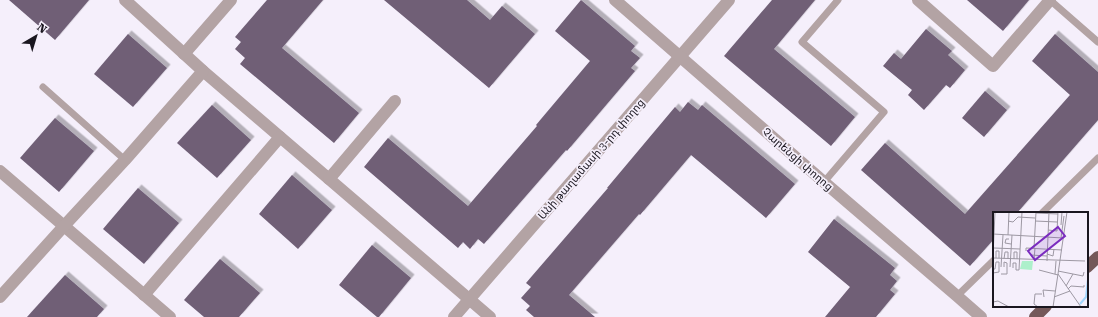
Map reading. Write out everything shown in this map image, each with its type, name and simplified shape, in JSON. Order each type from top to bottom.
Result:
[{"type":"highway","points":[[1088,266],[1098,257]]},
{"type":"highway","points":[[1035,317],[1045,307]]},
{"type":"street","points":[[125,0],[184,54],[490,317]]},
{"type":"street","points":[[184,54],[231,0]]},
{"type":"street","name":"Չարենցի փողոց","points":[[615,0],[981,317]]},
{"type":"street","name":"Անի թաղամասի 3-րդ փողոց","points":[[454,317],[729,0]]},
{"type":"street","points":[[918,0],[994,66],[1050,0]]},
{"type":"street","points":[[0,298],[125,160],[203,70]]},
{"type":"street","points":[[329,179],[395,101]]},
{"type":"street","points":[[144,295],[280,137]]},
{"type":"street","points":[[0,171],[170,317]]},
{"type":"lane","points":[[824,182],[884,112],[802,42],[838,0]]},
{"type":"lane","points":[[1050,0],[1098,42]]},
{"type":"lane","points":[[43,87],[125,160]]},
{"type":"lane","points":[[1043,212],[1098,158]]},
{"type":"lane","points":[[957,296],[993,261]]},
{"type":"building","points":[[9,0],[89,0],[55,40]]},
{"type":"building","points":[[267,0],[323,0],[282,48],[359,113],[334,143],[240,64],[245,58],[235,49],[241,42],[235,37]]},
{"type":"building","points":[[384,0],[467,0],[490,20],[502,6],[535,34],[489,88]]},
{"type":"building","points":[[581,0],[635,46],[631,51],[640,58],[631,68],[635,71],[567,151],[566,150],[484,244],[478,239],[470,249],[463,242],[458,248],[364,167],[388,138],[468,206],[537,126],[536,125],[590,61],[555,31]]},
{"type":"building","points":[[772,0],[815,0],[774,49],[855,117],[831,146],[724,56]]},
{"type":"building","points":[[967,0],[1029,0],[1003,31]]},
{"type":"building","points":[[926,29],[952,51],[948,55],[965,70],[950,88],[946,85],[924,110],[908,95],[912,90],[883,66],[894,53],[901,59]]},
{"type":"building","points":[[128,34],[167,68],[133,107],[94,74]]},
{"type":"building","points":[[1055,34],[1098,72],[1098,120],[1018,212],[993,212],[993,240],[970,266],[861,170],[885,143],[965,214],[1070,95],[1032,61]]},
{"type":"building","points":[[985,91],[1007,110],[984,137],[962,118]]},
{"type":"building","points":[[688,102],[698,110],[702,105],[795,184],[766,218],[691,155],[569,295],[595,317],[534,317],[526,310],[530,306],[521,298],[531,287],[526,283],[608,188],[675,107],[680,112]]},
{"type":"building","points":[[212,105],[251,140],[217,178],[177,143]]},
{"type":"building","points":[[55,118],[94,151],[59,192],[20,158]]},
{"type":"building","points":[[292,175],[332,210],[298,249],[259,214]]},
{"type":"building","points":[[138,188],[179,223],[144,264],[103,229]]},
{"type":"building","points":[[834,219],[895,268],[890,275],[897,281],[890,290],[895,294],[876,317],[825,317],[850,287],[808,252]]},
{"type":"building","points":[[372,245],[411,278],[379,317],[377,317],[339,285]]},
{"type":"building","points":[[220,259],[260,293],[239,317],[204,317],[184,300]]},
{"type":"building","points":[[65,275],[104,309],[97,317],[27,317]]}]
